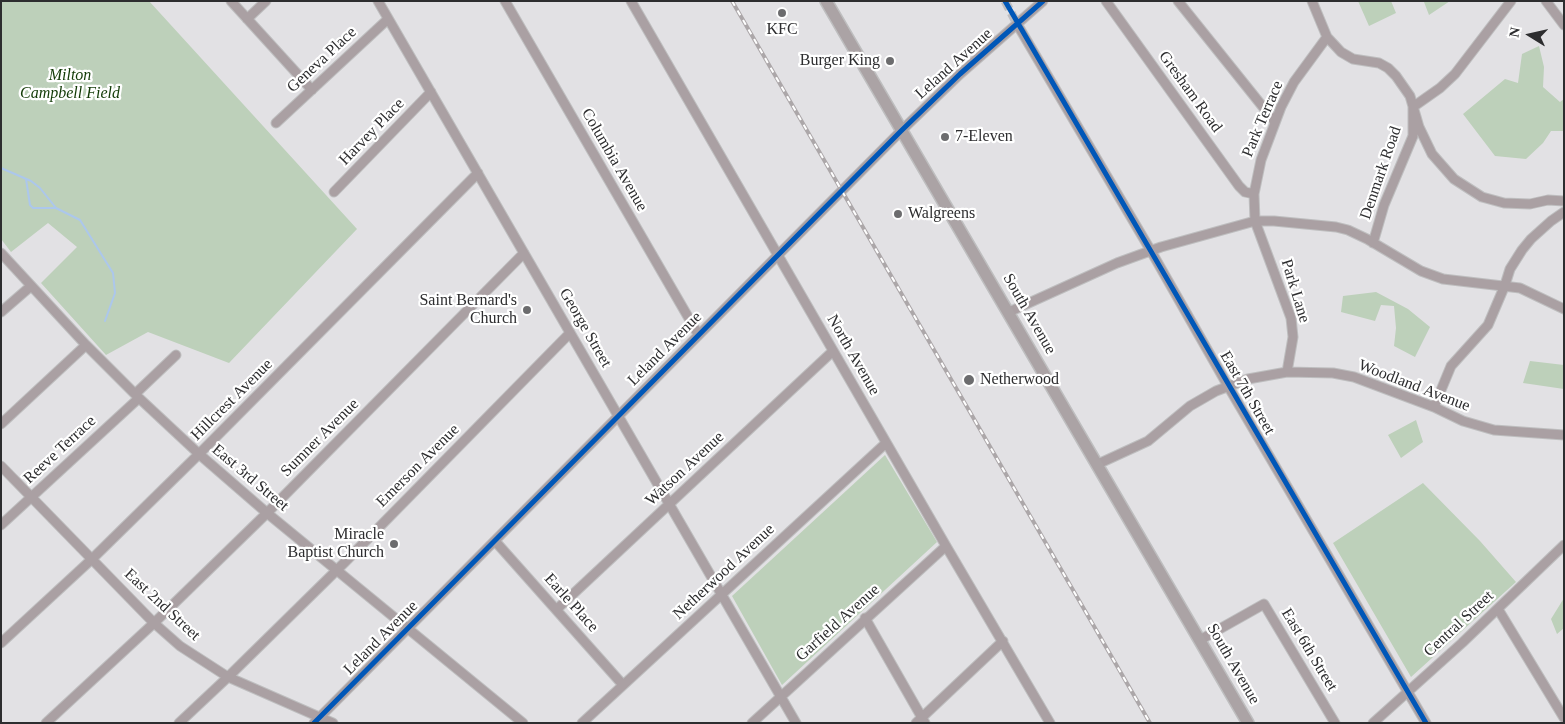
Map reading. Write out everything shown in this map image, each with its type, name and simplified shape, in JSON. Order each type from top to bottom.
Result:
[{"type":"main road","name":"South Avenue","points":[[826,1],[1248,723]]},
{"type":"street","points":[[231,1],[312,90]]},
{"type":"street","points":[[247,19],[266,1]]},
{"type":"street","name":"George Street","points":[[378,1],[796,723]]},
{"type":"street","name":"North Avenue","points":[[631,1],[1050,723]]},
{"type":"street","name":"Leland Avenue","points":[[317,720],[901,131],[960,74],[1043,1]]},
{"type":"street","name":"Gresham Road","points":[[1106,1],[1239,186],[1245,192],[1254,194]]},
{"type":"street","points":[[1178,1],[1275,122]]},
{"type":"street","points":[[1312,1],[1327,37],[1340,52],[1354,59],[1379,63],[1388,68],[1403,86],[1410,96],[1419,127],[1432,154],[1446,172],[1463,186],[1482,196],[1504,203],[1530,204],[1548,200],[1564,200]]},
{"type":"street","name":"Denmark Road","points":[[1372,243],[1384,204],[1413,136],[1414,107],[1440,88],[1455,74],[1511,1]]},
{"type":"street","points":[[1546,1],[1564,25]]},
{"type":"street","name":"Columbia Avenue","points":[[509,2],[698,334]]},
{"type":"street","name":"Geneva Place","points":[[276,123],[388,19]]},
{"type":"street","name":"East 7th Street","points":[[1017,24],[1426,723]]},
{"type":"street","name":"Park Terrace","points":[[1255,221],[1254,194],[1261,160],[1275,122],[1294,82],[1327,37]]},
{"type":"street","name":"Harvey Place","points":[[334,192],[431,92]]},
{"type":"street","name":"Hillcrest Avenue","points":[[1,643],[199,454],[478,172]]},
{"type":"street","points":[[1434,407],[1451,366],[1488,324],[1510,269],[1531,239],[1564,212]]},
{"type":"street","points":[[1009,312],[1117,263],[1151,251],[1255,221],[1296,222],[1348,230],[1421,271],[1443,279],[1520,288],[1564,309]]},
{"type":"street","name":"Park Lane","points":[[1255,221],[1291,318],[1293,337],[1287,372]]},
{"type":"street","name":"Sumner Avenue","points":[[46,723],[154,623],[267,512],[524,252]]},
{"type":"street","name":"East 3rd Street","points":[[1,253],[86,346],[199,454],[523,723]]},
{"type":"street","points":[[1,312],[30,286]]},
{"type":"street","name":"Emerson Avenue","points":[[179,723],[228,678],[570,333]]},
{"type":"street","points":[[1,424],[86,346]]},
{"type":"street","name":"Watson Avenue","points":[[556,609],[833,351]]},
{"type":"street","points":[[137,396],[176,355]]},
{"type":"street","name":"Woodland Avenue","points":[[1098,464],[1148,441],[1190,406],[1208,395],[1248,379],[1287,372],[1333,373],[1354,377],[1434,407],[1463,421],[1494,430],[1564,435]]},
{"type":"street","name":"Reeve Terrace","points":[[1,525],[137,396]]},
{"type":"street","name":"Netherwood Avenue","points":[[582,723],[886,443]]},
{"type":"street","name":"East 2nd Street","points":[[1,466],[154,623],[185,650],[228,678],[317,720],[333,723]]},
{"type":"street","name":"Earle Place","points":[[495,541],[623,685]]},
{"type":"street","name":"Central Street","points":[[1374,723],[1498,609],[1564,545]]},
{"type":"street","name":"Garfield Avenue","points":[[752,723],[946,546]]},
{"type":"street","name":"East 6th Street","points":[[1200,640],[1264,604],[1335,723]]},
{"type":"street","points":[[1498,609],[1564,718]]},
{"type":"street","points":[[865,618],[921,721],[1003,641]]},
{"type":"green space","name":"Milton Campbell Field","points":[[1,1],[149,1],[357,229],[229,363],[148,332],[106,355],[41,283],[77,247],[48,223],[11,252],[1,239]]},
{"type":"green space","points":[[1358,1],[1391,1],[1396,13],[1369,26]]},
{"type":"green space","points":[[1450,1],[1429,15],[1424,2]]},
{"type":"green space","points":[[1539,46],[1544,67],[1543,87],[1560,102],[1564,99],[1564,131],[1551,131],[1543,143],[1526,159],[1495,156],[1463,114],[1505,79],[1518,83],[1522,54]]},
{"type":"green space","points":[[1376,292],[1408,309],[1430,327],[1415,357],[1394,346],[1396,328],[1394,306],[1381,305],[1375,321],[1341,312],[1343,296]]},
{"type":"green space","points":[[1530,361],[1564,365],[1564,389],[1523,383]]},
{"type":"green space","points":[[1416,420],[1423,442],[1401,458],[1388,435]]},
{"type":"green space","points":[[885,455],[937,542],[782,685],[732,596]]},
{"type":"green space","points":[[1423,483],[1480,541],[1516,582],[1411,677],[1333,543]]},
{"type":"green space","points":[[1564,598],[1564,628],[1557,634],[1551,619]]},
{"type":"waterway","points":[[1,168],[31,181],[40,188],[56,208],[80,220],[113,273],[115,293],[105,321]]},
{"type":"waterway","points":[[26,179],[30,205],[33,208],[55,208]]},
{"type":"tunnel","points":[[1005,1],[1017,24]]},
{"type":"railway","points":[[732,1],[1150,723]]},
{"type":"cycle path","points":[[1005,1],[1426,723]]},
{"type":"cycle path","points":[[314,723],[901,131],[960,74],[1043,1]]},
{"type":"place","name":"KFC","points":[[782,13]]},
{"type":"place","name":"Burger King","points":[[890,61]]},
{"type":"place","name":"7-Eleven","points":[[945,137]]},
{"type":"place","name":"Walgreens","points":[[898,214]]},
{"type":"place","name":"Saint Bernard's Church","points":[[527,310]]},
{"type":"place","name":"Netherwood","points":[[969,380]]},
{"type":"place","name":"Miracle Baptist Church","points":[[394,544]]}]
